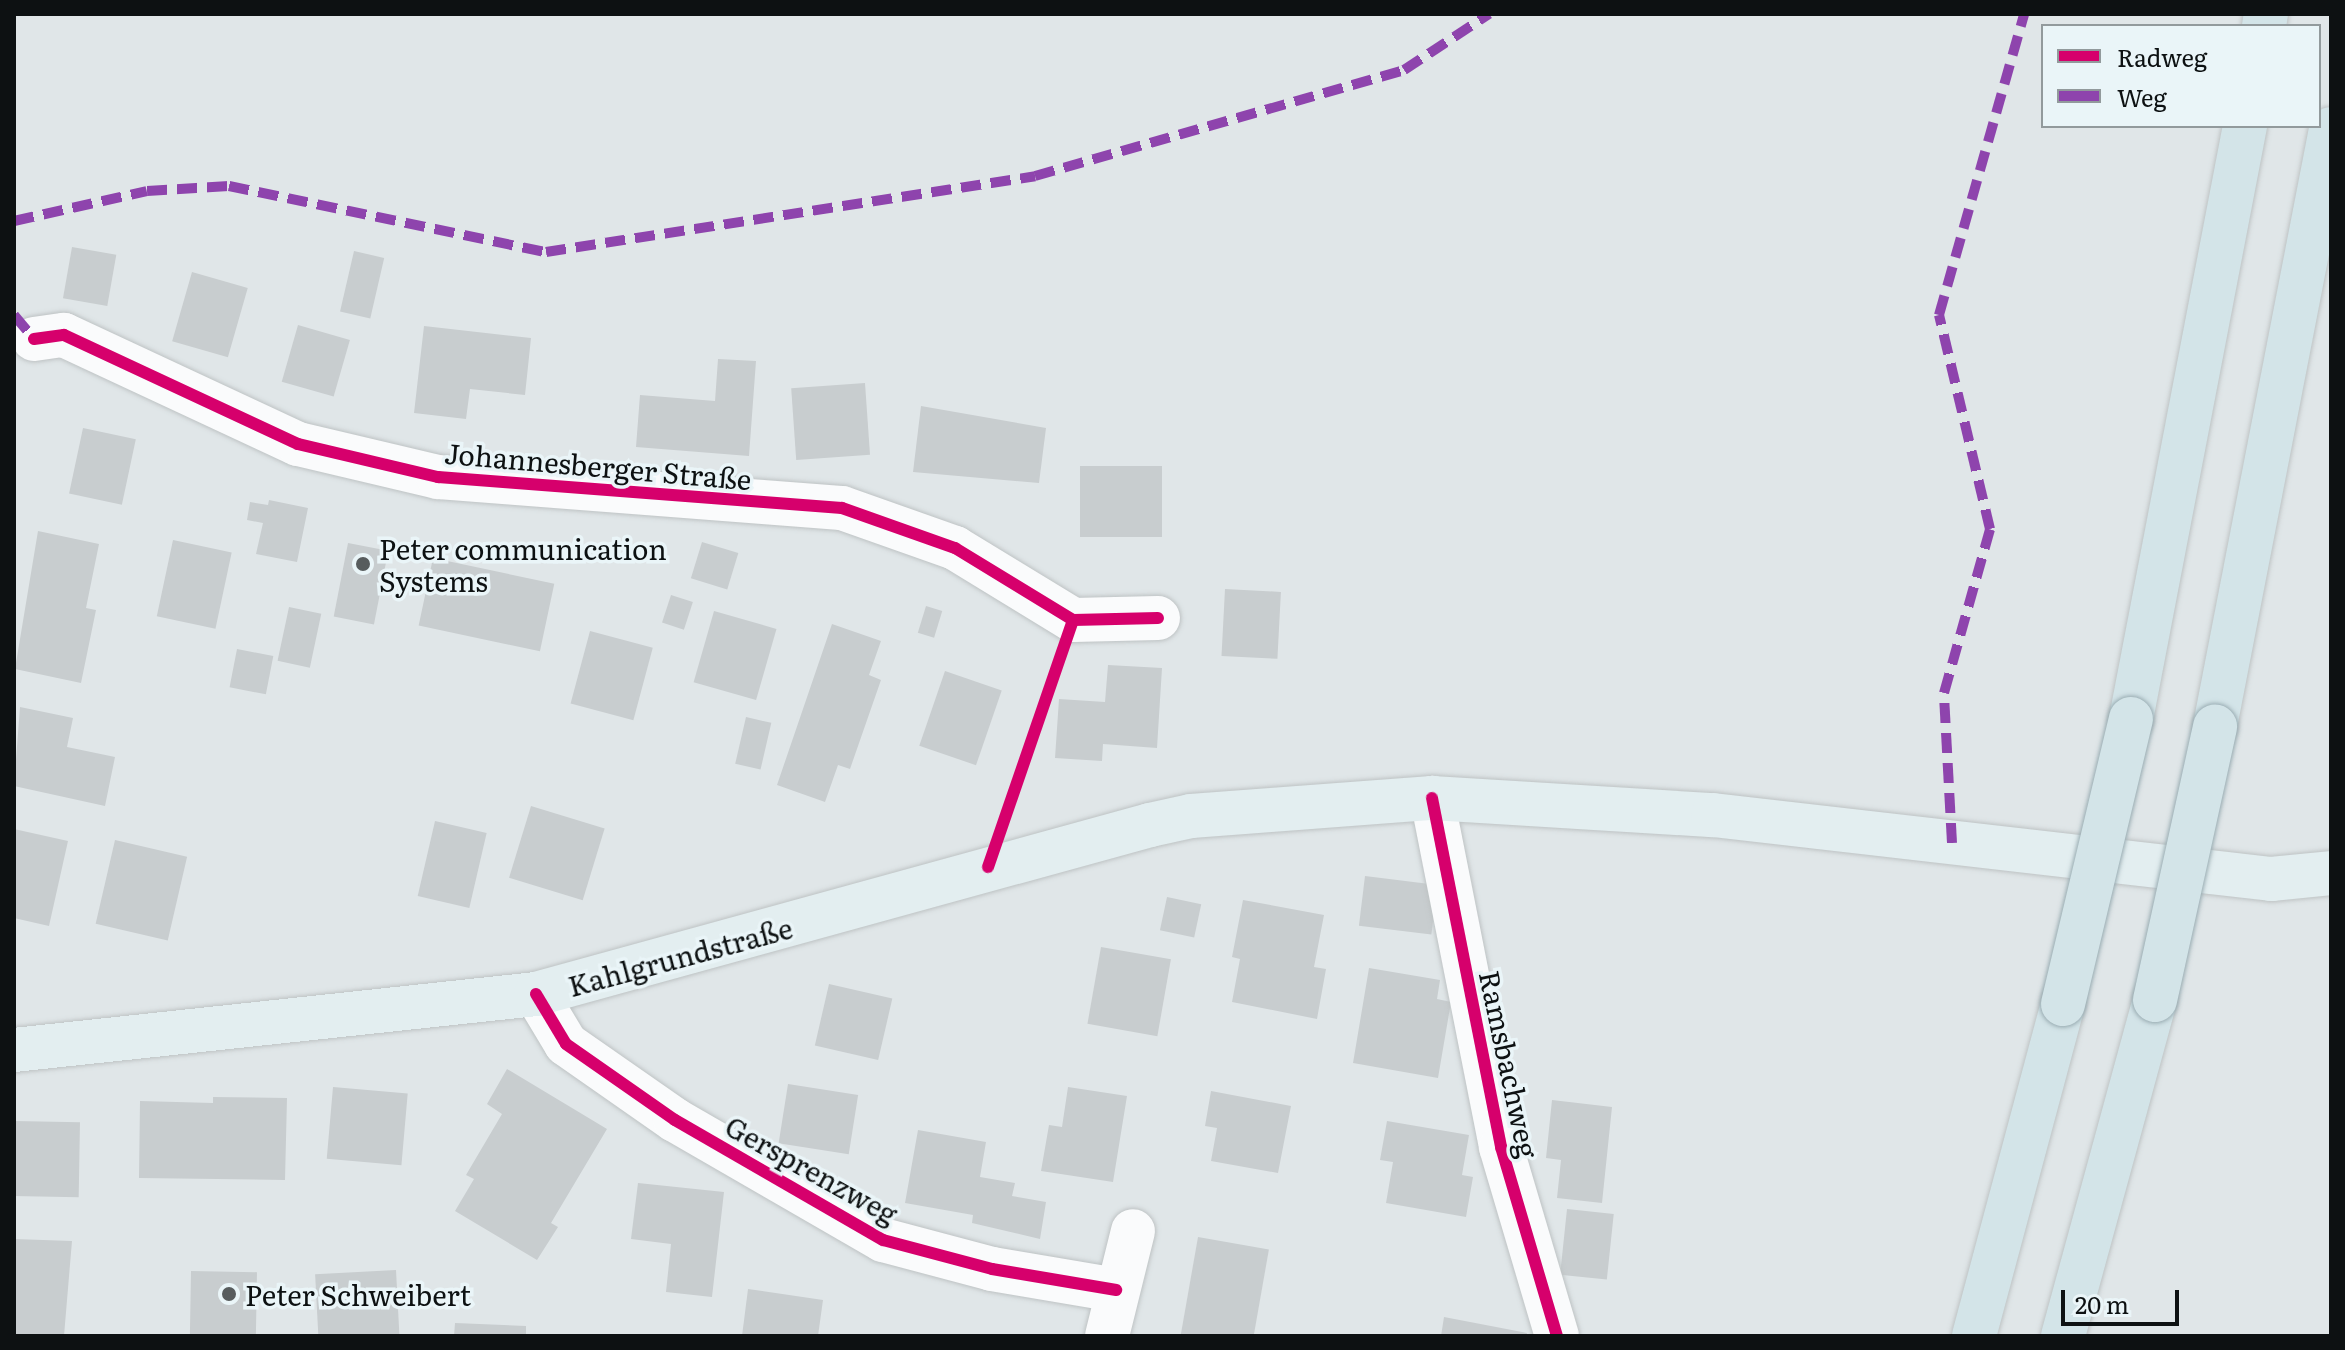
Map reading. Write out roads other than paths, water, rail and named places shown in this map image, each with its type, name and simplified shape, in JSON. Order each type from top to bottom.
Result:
[{"type":"highway","points":[[1974,1336],[2063,1004],[2131,719],[2245,128]]},
{"type":"highway","points":[[2063,1336],[2155,1000],[2215,726],[2331,129]]},
{"type":"main road","name":"Kahlgrundstraße","points":[[14,1050],[536,994],[853,910],[1018,858],[1191,816],[1432,798],[1713,815],[2271,879],[2331,873]]},
{"type":"street","name":"Johannesberger Straße","points":[[21,337],[64,335],[298,444],[438,477],[842,508],[955,548],[1073,620],[1158,618]]},
{"type":"street","name":"Ramsbachweg","points":[[1432,798],[1501,1147],[1557,1336]]},
{"type":"street","name":"Gersprenzweg","points":[[536,994],[578,1052],[675,1120],[883,1240],[992,1269],[1116,1290]]},
{"type":"street","points":[[1107,1336],[1133,1231]]},
{"type":"place","name":"Peter communication Systems","points":[[363,564]]},
{"type":"place","name":"Peter Schweibert","points":[[229,1294]]}]
